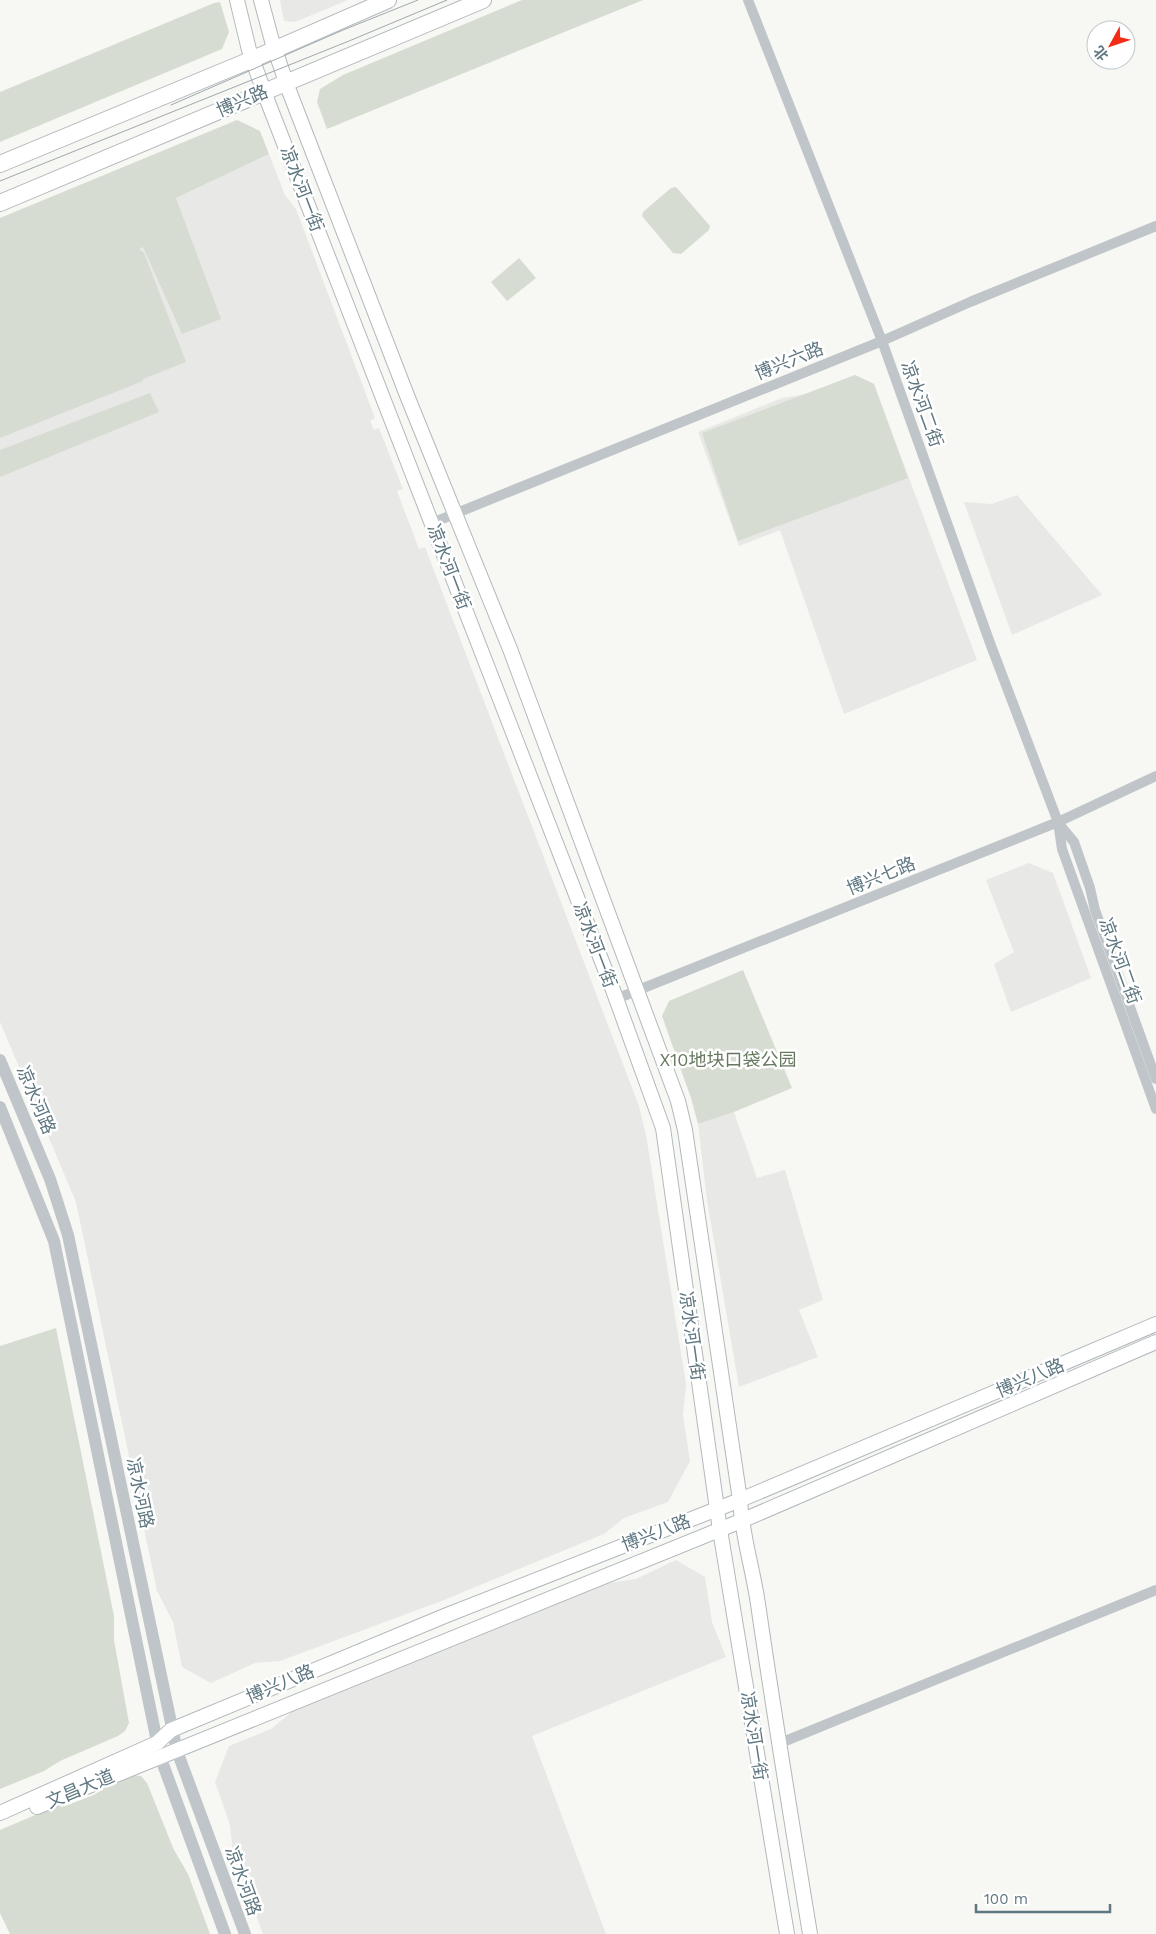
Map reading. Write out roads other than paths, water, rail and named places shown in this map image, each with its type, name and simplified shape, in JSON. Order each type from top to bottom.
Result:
[{"type":"main road","name":"凉水河一街","points":[[237,0],[249,50],[616,999],[663,1128],[720,1530],[787,1934]]},
{"type":"main road","name":"凉水河一街","points":[[261,0],[274,49],[454,514],[510,649],[678,1101],[685,1130],[740,1500],[741,1521],[758,1599],[778,1744],[810,1934]]},
{"type":"main road","name":"博兴路","points":[[0,164],[253,59],[388,0]]},
{"type":"main road","name":"博兴路","points":[[0,202],[483,0]]},
{"type":"main road","points":[[631,1042],[641,1032],[648,1032],[654,1036]]},
{"type":"main road","name":"博兴八路","points":[[1156,1324],[740,1500],[446,1615],[171,1730],[159,1750],[177,1751],[720,1530],[1156,1342]]},
{"type":"main road","name":"文昌大道","points":[[0,1813],[159,1750]]},
{"type":"main road","name":"文昌大道","points":[[0,1822],[159,1750]]},
{"type":"street","name":"凉水河二街","points":[[748,0],[882,341],[990,643],[1058,822],[1062,849],[1156,1109]]},
{"type":"street","name":"博兴六路","points":[[432,523],[882,341],[970,302],[1156,226]]},
{"type":"street","name":"博兴七路","points":[[616,999],[1058,822],[1156,776]]},
{"type":"street","name":"凉水河二街","points":[[1058,822],[1074,842],[1090,888],[1095,910],[1156,1079]]},
{"type":"street","name":"凉水河路","points":[[0,1060],[50,1179],[68,1235],[171,1730],[244,1934]]},
{"type":"street","name":"凉水河路","points":[[0,1107],[54,1241],[159,1750],[225,1934]]},
{"type":"street","points":[[778,1744],[1156,1590]]},
{"type":"tram line","points":[[171,105],[343,30],[418,0]]},
{"type":"tram line","points":[[0,181],[447,0]]},
{"type":"park label","name":"X10地块口袋公园","points":[[728,1060]]}]
